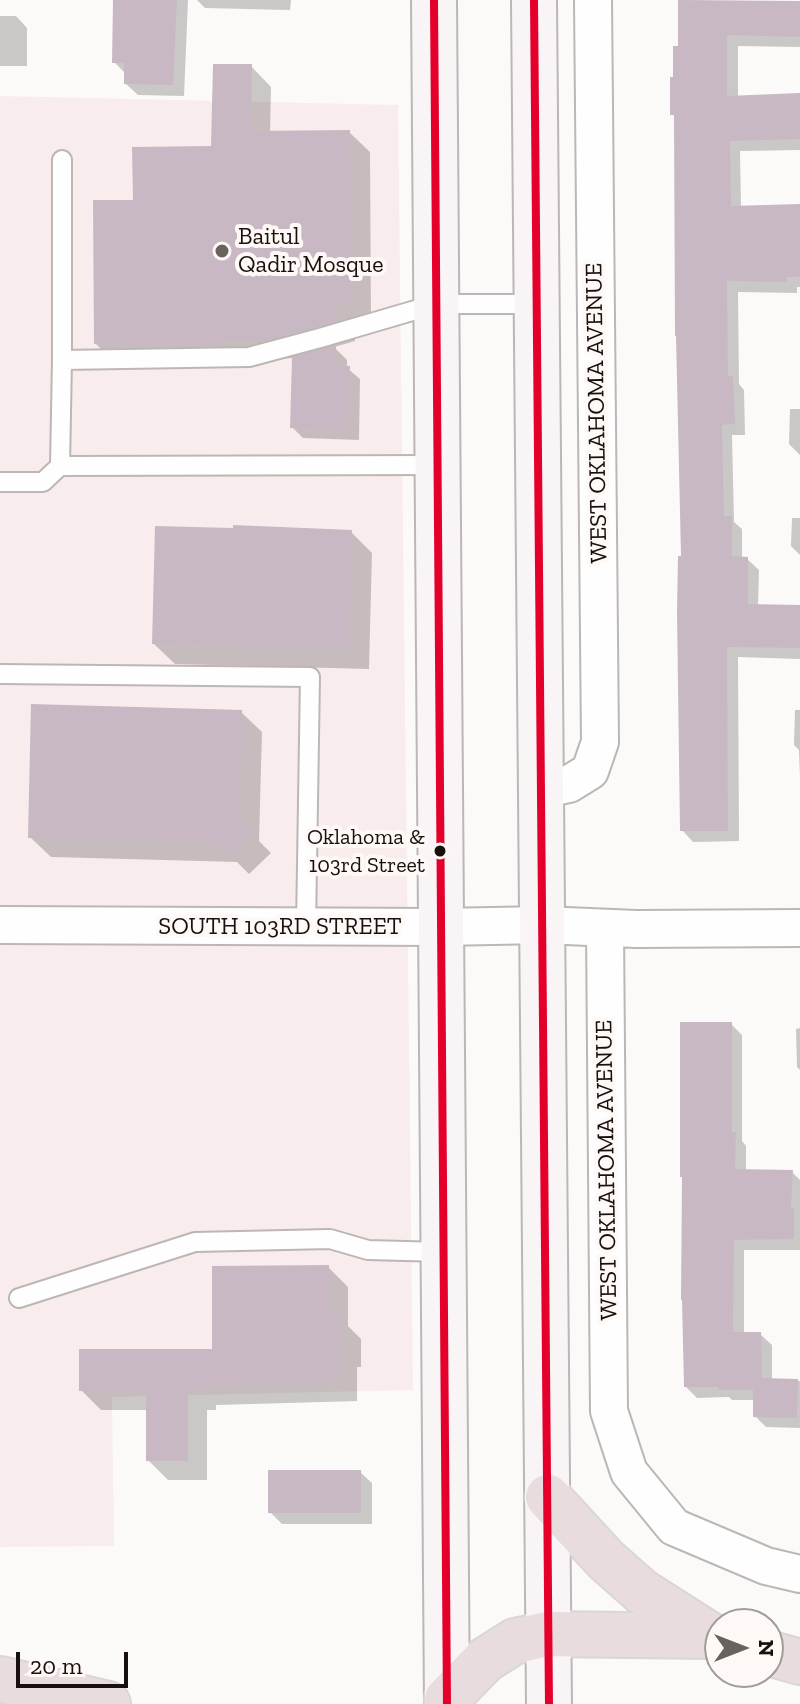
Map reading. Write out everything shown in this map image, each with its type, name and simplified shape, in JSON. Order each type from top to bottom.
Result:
[{"type":"highway","points":[[548,1497],[606,1560],[641,1591],[704,1630]]},
{"type":"highway","points":[[447,1701],[485,1660],[515,1641],[548,1634],[704,1637]]},
{"type":"highway","points":[[0,1679],[108,1704]]},
{"type":"main road","points":[[434,0],[447,1701]]},
{"type":"main road","points":[[534,0],[549,1704]]},
{"type":"street","name":"WEST OKLAHOMA AVENUE","points":[[541,790],[569,784],[590,771],[600,742],[593,0]]},
{"type":"street","name":"SOUTH 103RD STREET","points":[[0,925],[800,928]]},
{"type":"street","name":"WEST OKLAHOMA AVENUE","points":[[605,928],[609,1411],[629,1472],[674,1527],[766,1566],[800,1574]]},
{"type":"lane","points":[[60,466],[62,160]]},
{"type":"lane","points":[[62,360],[249,357],[436,304],[537,304]]},
{"type":"lane","points":[[0,482],[43,482],[60,466],[437,465]]},
{"type":"lane","points":[[0,674],[310,677],[306,927]]},
{"type":"lane","points":[[19,1298],[195,1242],[330,1239],[368,1250],[443,1252]]},
{"type":"shaded area","points":[[0,96],[398,105],[413,1390],[112,1397],[114,1546],[0,1547]]},
{"type":"building","points":[[113,0],[177,0],[173,85],[124,84],[124,63],[112,63]]},
{"type":"building","points":[[678,0],[800,1],[800,37],[727,35],[727,96],[800,93],[800,139],[730,141],[731,206],[800,204],[800,277],[787,277],[787,282],[727,281],[728,376],[733,376],[735,424],[722,425],[724,516],[732,516],[732,556],[748,557],[748,604],[800,605],[800,648],[727,647],[728,831],[680,831],[677,612],[678,556],[681,556],[675,336],[674,115],[670,115],[673,46],[678,46]]},
{"type":"building","name":"Baitul Qadir Mosque","points":[[213,64],[252,64],[251,131],[350,130],[351,303],[336,303],[336,321],[267,340],[94,344],[93,200],[133,200],[132,147],[211,146]]},
{"type":"building","points":[[336,346],[336,365],[350,366],[348,429],[290,428],[292,358]]},
{"type":"building","points":[[233,525],[352,530],[349,649],[152,644],[155,526],[233,528]]},
{"type":"building","points":[[31,704],[242,710],[239,818],[252,831],[227,855],[215,842],[28,838]]},
{"type":"building","points":[[680,1022],[732,1022],[735,1169],[793,1170],[791,1208],[794,1208],[794,1239],[734,1240],[733,1332],[761,1332],[762,1378],[798,1379],[797,1418],[753,1417],[753,1390],[684,1387]]},
{"type":"building","points":[[329,1265],[329,1317],[342,1317],[338,1382],[197,1386],[197,1391],[188,1391],[188,1461],[146,1461],[146,1391],[79,1391],[79,1349],[212,1349],[212,1266]]},
{"type":"building","points":[[268,1470],[361,1470],[361,1513],[268,1513]]},
{"type":"transit line","points":[[434,0],[447,1704]]},
{"type":"transit line","points":[[534,0],[549,1704]]},
{"type":"place","name":"Baitul Qadir Mosque","points":[[222,251]]},
{"type":"place","name":"Oklahoma & 103rd Street","points":[[440,851]]}]
